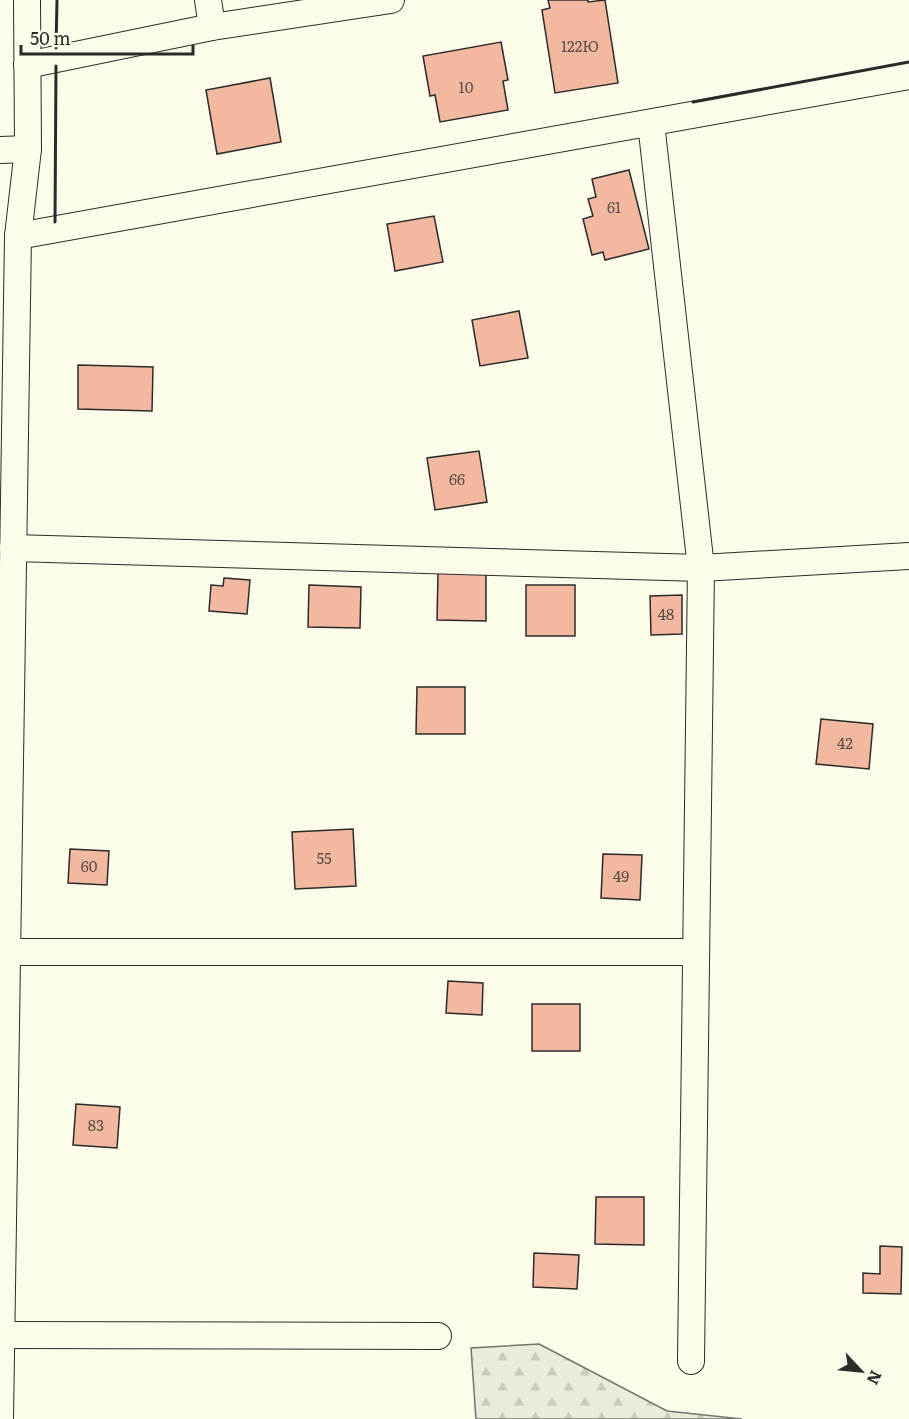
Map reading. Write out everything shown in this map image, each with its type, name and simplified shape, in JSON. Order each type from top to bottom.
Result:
[{"type":"street","points":[[0,1419],[13,548],[7,472],[18,236],[28,149],[27,0]]},
{"type":"street","points":[[208,0],[212,27]]},
{"type":"street","points":[[27,65],[212,27],[391,0]]},
{"type":"street","points":[[18,236],[909,76]]},
{"type":"street","points":[[651,123],[701,568],[691,1361]]},
{"type":"street","points":[[0,150],[28,149]]},
{"type":"street","points":[[13,548],[701,568],[909,556]]},
{"type":"street","points":[[7,952],[696,952]]},
{"type":"street","points":[[1,1335],[438,1336]]},
{"type":"green space","points":[[539,1344],[667,1411],[742,1419],[476,1419],[471,1348]]},
{"type":"building","points":[[548,0],[588,0],[588,2],[605,0],[618,83],[555,93],[542,10],[550,8]]},
{"type":"building","points":[[501,42],[508,80],[503,81],[508,110],[440,122],[435,95],[430,96],[423,56]]},
{"type":"building","points":[[270,78],[281,142],[217,154],[206,90]]},
{"type":"building","points":[[629,170],[649,249],[605,260],[603,252],[592,255],[583,219],[593,216],[588,199],[596,197],[592,179]]},
{"type":"building","points":[[434,216],[443,262],[395,271],[387,224]]},
{"type":"building","points":[[519,311],[528,358],[480,366],[472,320]]},
{"type":"building","points":[[78,365],[153,367],[152,411],[78,409]]},
{"type":"building","points":[[479,451],[487,502],[435,510],[427,458]]},
{"type":"building","points":[[438,573],[486,573],[486,621],[437,620]]},
{"type":"building","points":[[224,578],[250,580],[247,614],[209,611],[211,585],[223,586]]},
{"type":"building","points":[[309,585],[361,587],[360,628],[308,627]]},
{"type":"building","points":[[526,585],[575,585],[575,636],[526,636]]},
{"type":"building","points":[[682,595],[682,634],[651,635],[650,596]]},
{"type":"building","points":[[417,687],[465,687],[465,734],[416,734]]},
{"type":"building","points":[[821,719],[873,724],[869,769],[816,764]]},
{"type":"building","points":[[353,829],[356,886],[295,889],[292,832]]},
{"type":"building","points":[[70,849],[109,851],[107,885],[68,883]]},
{"type":"building","points":[[603,854],[642,855],[640,900],[601,898]]},
{"type":"building","points":[[448,981],[483,983],[482,1015],[446,1013]]},
{"type":"building","points":[[532,1004],[580,1004],[580,1051],[532,1051]]},
{"type":"building","points":[[76,1104],[120,1107],[117,1148],[73,1145]]},
{"type":"building","points":[[596,1197],[644,1197],[644,1245],[595,1244]]},
{"type":"building","points":[[880,1246],[902,1247],[901,1294],[863,1293],[863,1273],[880,1274]]},
{"type":"building","points":[[534,1253],[579,1255],[577,1289],[533,1287]]},
{"type":"wall","points":[[56,48],[57,0]]},
{"type":"wall","points":[[693,102],[909,62]]},
{"type":"wall","points":[[55,222],[56,66]]}]
